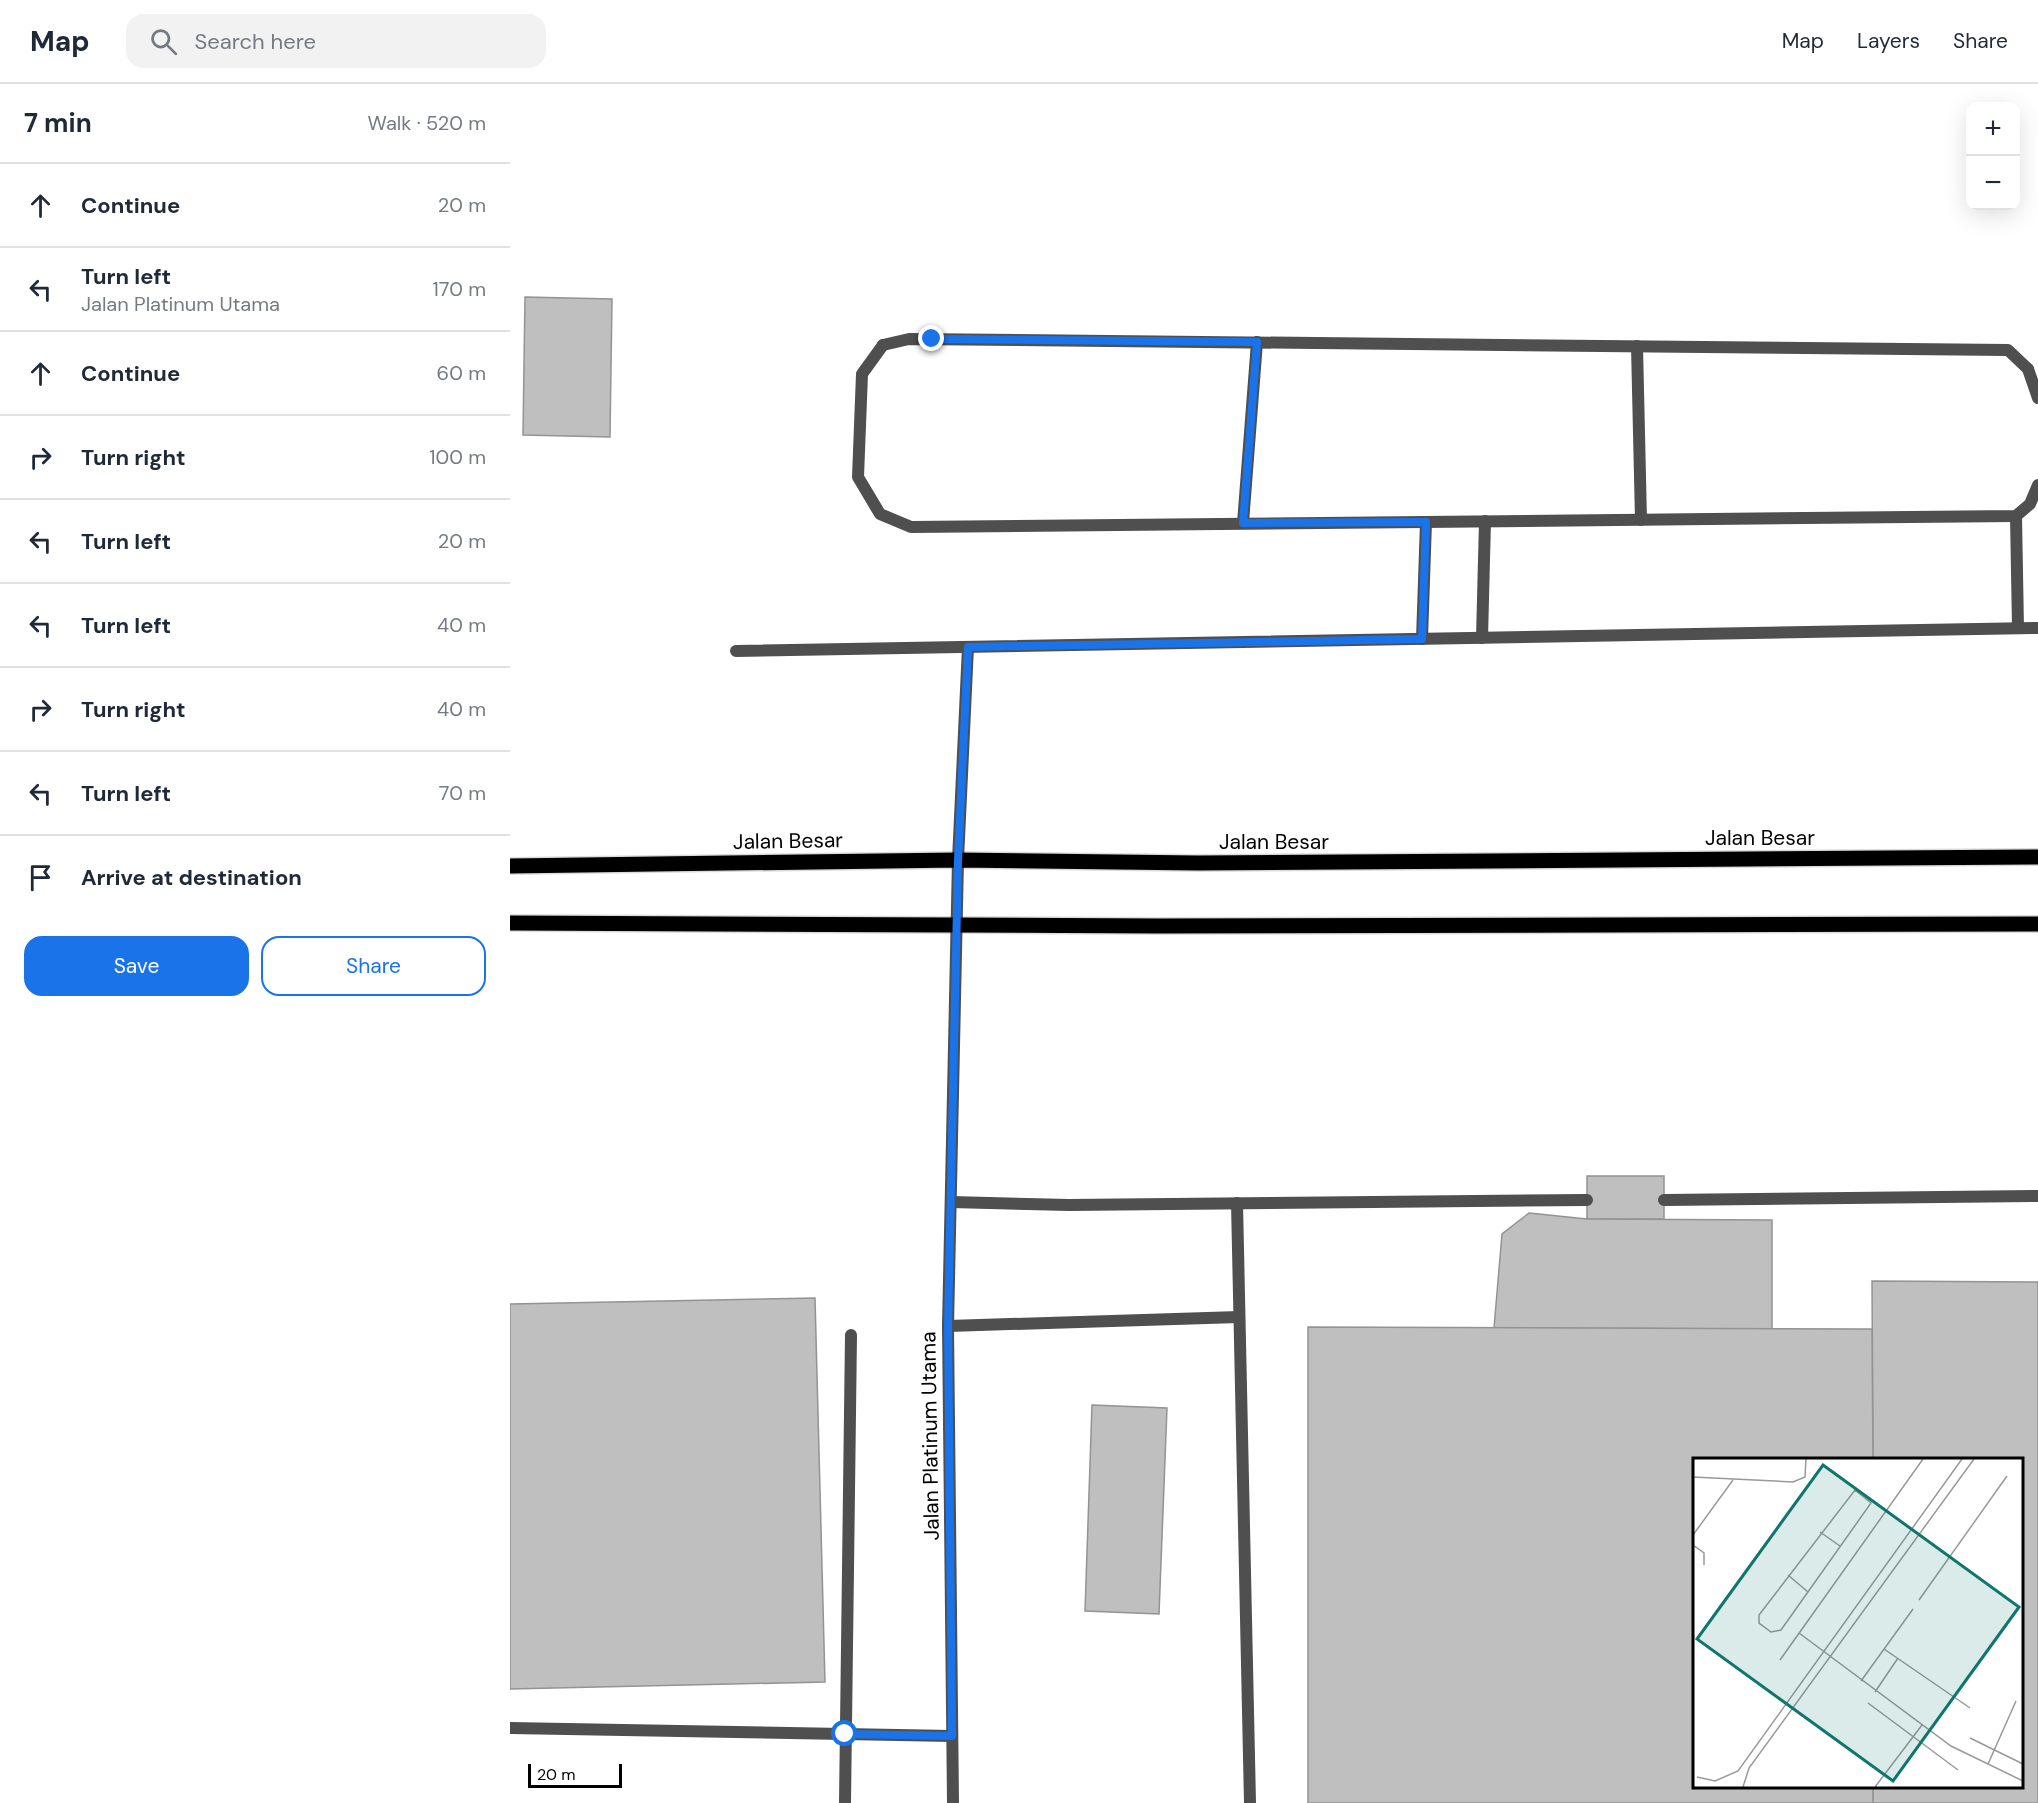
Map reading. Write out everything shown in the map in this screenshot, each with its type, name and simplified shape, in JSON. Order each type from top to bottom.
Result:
[{"type":"main road","name":"Jalan Besar","points":[[510,866],[958,860],[1210,863],[2038,857]]},
{"type":"main road","points":[[510,923],[2038,924]]},
{"type":"street","points":[[2038,398],[2028,369],[2008,350],[909,339],[883,345],[862,374],[858,477],[880,514],[911,527],[2016,516],[2030,504],[2038,484]]},
{"type":"street","points":[[1243,523],[1257,342]]},
{"type":"street","points":[[1636,346],[1641,520]]},
{"type":"street","points":[[2016,516],[2018,628]]},
{"type":"street","points":[[1482,638],[1485,521]]},
{"type":"street","points":[[1422,639],[1426,522]]},
{"type":"street","points":[[736,651],[2038,628]]},
{"type":"street","name":"Jalan Platinum Utama","points":[[953,1803],[948,1326],[958,860],[968,647]]},
{"type":"street","points":[[1664,1200],[2038,1196]]},
{"type":"street","points":[[951,1202],[1236,1203],[1587,1200]]},
{"type":"street","points":[[1236,1203],[1250,1803]]},
{"type":"street","points":[[948,1326],[1239,1317]]},
{"type":"street","points":[[845,1803],[851,1335]]},
{"type":"street","points":[[510,1728],[952,1736]]},
{"type":"building","points":[[525,297],[612,299],[610,437],[523,435]]},
{"type":"building","points":[[1587,1176],[1664,1176],[1664,1219],[1587,1219]]},
{"type":"building","points":[[1529,1213],[1587,1219],[1772,1220],[1772,1329],[1494,1328],[1502,1234]]},
{"type":"building","points":[[1872,1281],[2038,1282],[2038,1803],[1873,1803],[1873,1788],[2023,1788],[2023,1458],[1873,1458]]},
{"type":"building","points":[[815,1298],[825,1682],[510,1689],[510,1304]]},
{"type":"building","points":[[1308,1327],[1872,1329],[1873,1458],[1693,1458],[1693,1788],[1873,1788],[1873,1803],[1308,1803]]},
{"type":"building","points":[[1092,1405],[1167,1408],[1159,1614],[1085,1611]]},
{"type":"route","points":[[845,1734],[952,1736],[948,1326],[958,860],[968,647],[1422,639],[1426,522],[1243,523],[1257,342],[932,339]]}]
